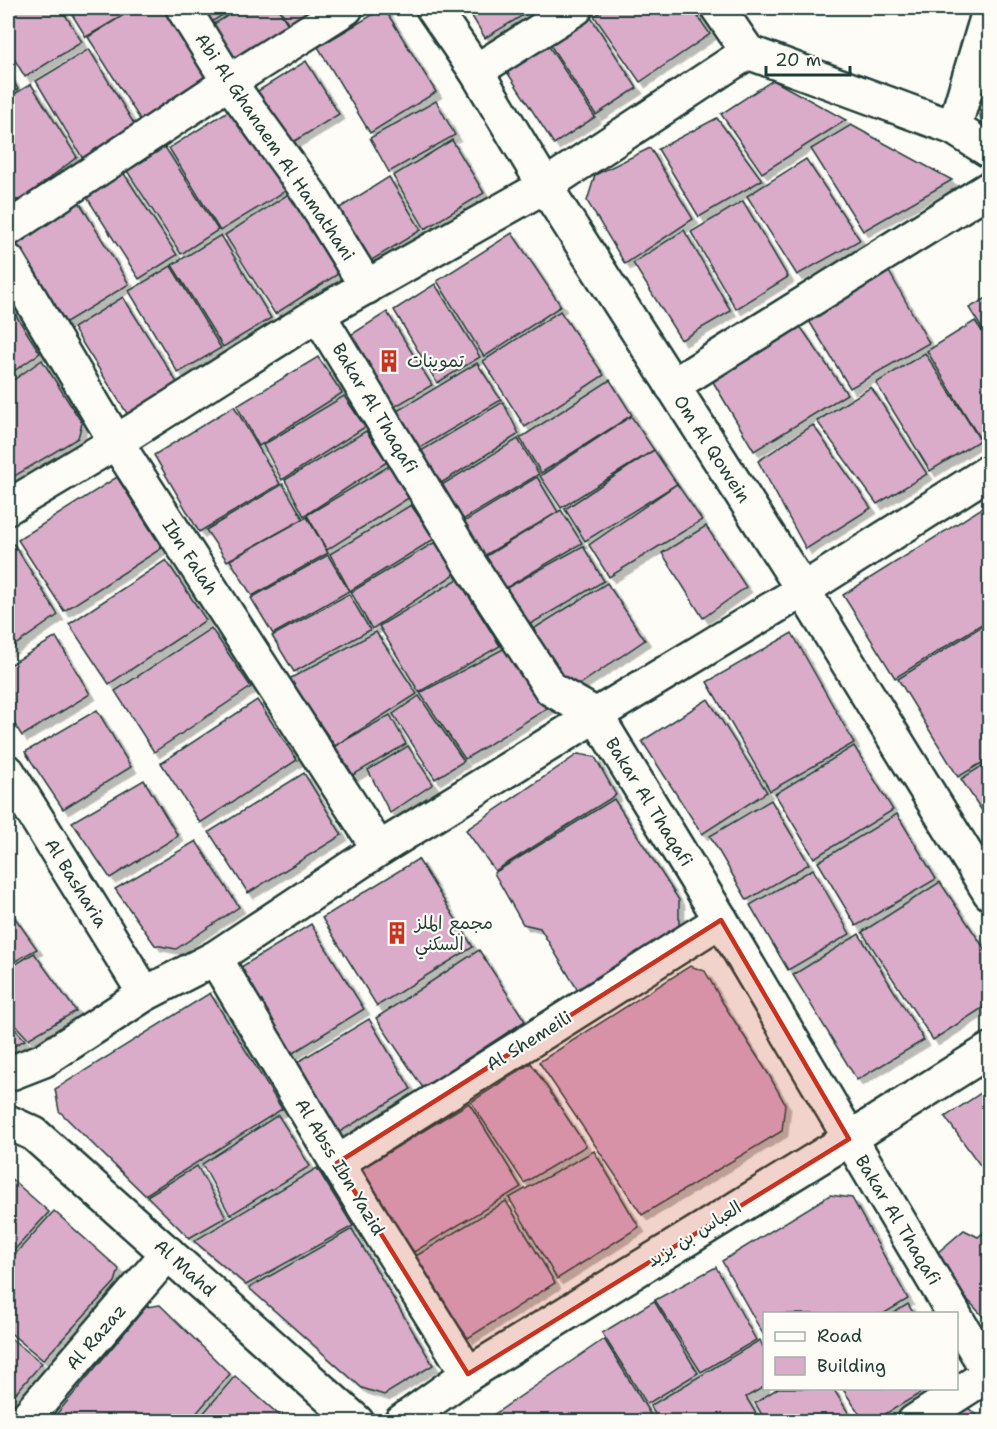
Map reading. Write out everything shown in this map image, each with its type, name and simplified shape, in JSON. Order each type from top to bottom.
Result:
[{"type":"street","name":"Abi Al Ghanaem Al Hamathani","points":[[183,8],[229,82],[309,193],[367,287]]},
{"type":"street","points":[[8,229],[229,82],[346,8]]},
{"type":"street","name":"Om Al Qowein","points":[[433,8],[476,71],[544,186],[802,590],[990,893]]},
{"type":"street","points":[[476,71],[576,8]]},
{"type":"street","points":[[718,8],[748,52],[954,128],[990,152]]},
{"type":"street","points":[[954,128],[990,8]]},
{"type":"street","points":[[8,507],[116,442],[318,314],[544,186],[748,52]]},
{"type":"street","points":[[672,386],[990,188]]},
{"type":"street","name":"Ibn Falah","points":[[8,261],[116,442],[379,849]]},
{"type":"street","name":"Bakar Al Thaqafi","points":[[318,314],[467,560],[550,689],[596,715],[721,920],[953,1312]]},
{"type":"street","points":[[8,1074],[44,1060],[145,994],[215,958],[379,849],[802,590],[990,471]]},
{"type":"street","name":"Al Basharia","points":[[8,772],[145,994]]},
{"type":"street","name":"Al Shemeili","points":[[337,1163],[721,920]]},
{"type":"street","name":"Al Abss Ibn Yazid","points":[[215,958],[337,1163],[468,1374]]},
{"type":"street","name":"العباس بن يزيد","points":[[401,1422],[468,1374],[990,1050]]},
{"type":"street","name":"Al Mahd","points":[[8,1122],[34,1134],[357,1422]]},
{"type":"street","name":"Al Razaz","points":[[23,1422],[168,1253]]},
{"type":"street","points":[[914,1422],[989,1374],[958,1320]]},
{"type":"highlighted area","points":[[721,920],[849,1139],[468,1374],[337,1163]]},
{"type":"building","points":[[8,8],[61,8],[82,42],[25,77],[8,49]]},
{"type":"building","points":[[68,8],[136,8],[86,37]]},
{"type":"building","points":[[135,8],[170,8],[215,79],[143,124],[88,37]]},
{"type":"building","points":[[194,8],[234,8],[205,26]]},
{"type":"building","points":[[240,8],[278,8],[290,28],[230,67],[206,29]]},
{"type":"building","points":[[279,8],[328,8],[292,29]]},
{"type":"building","points":[[384,8],[436,92],[370,133],[318,47]]},
{"type":"building","points":[[467,8],[535,8],[485,38]]},
{"type":"building","points":[[607,8],[692,8],[710,34],[640,82],[594,16]]},
{"type":"building","points":[[590,16],[637,88],[596,115],[549,43]]},
{"type":"building","points":[[548,45],[595,117],[554,144],[507,72]]},
{"type":"building","points":[[89,49],[136,127],[83,159],[36,81]]},
{"type":"building","points":[[306,61],[339,114],[285,147],[253,94]]},
{"type":"building","points":[[8,73],[18,89],[8,96]]},
{"type":"building","points":[[990,77],[990,130],[982,127],[979,108]]},
{"type":"building","points":[[773,80],[846,120],[762,173],[721,114]]},
{"type":"building","points":[[31,84],[77,157],[21,200],[8,199],[8,98]]},
{"type":"building","points":[[436,101],[455,135],[389,172],[370,138]]},
{"type":"building","points":[[236,106],[287,190],[220,231],[169,148]]},
{"type":"building","points":[[717,118],[762,180],[699,217],[658,149]]},
{"type":"building","points":[[851,125],[952,180],[863,231],[811,149]]},
{"type":"building","points":[[452,140],[484,193],[425,229],[393,176]]},
{"type":"building","points":[[165,147],[218,230],[181,254],[127,171]]},
{"type":"building","points":[[650,148],[693,219],[625,264],[587,201],[595,175]]},
{"type":"building","points":[[806,159],[860,240],[797,275],[747,196]]},
{"type":"building","points":[[123,172],[177,255],[139,279],[86,196]]},
{"type":"building","points":[[389,177],[421,230],[362,266],[330,214]]},
{"type":"building","points":[[290,193],[341,272],[275,314],[225,235]]},
{"type":"building","points":[[78,200],[129,284],[63,324],[12,241]]},
{"type":"building","points":[[743,201],[788,277],[736,309],[691,232]]},
{"type":"building","points":[[684,230],[731,311],[681,340],[633,263]]},
{"type":"building","points":[[512,233],[561,306],[484,357],[437,281]]},
{"type":"building","points":[[221,235],[271,318],[223,347],[172,265]]},
{"type":"building","points":[[171,266],[221,348],[178,373],[129,291]]},
{"type":"building","points":[[887,268],[929,343],[850,388],[806,316]]},
{"type":"building","points":[[435,284],[480,357],[437,383],[394,310]]},
{"type":"building","points":[[990,296],[990,341],[969,308]]},
{"type":"building","points":[[123,297],[178,384],[128,415],[73,328]]},
{"type":"building","points":[[8,303],[40,353],[8,375]]},
{"type":"building","points":[[560,311],[604,375],[525,427],[483,361]]},
{"type":"building","name":"تموينات","points":[[387,312],[432,385],[389,410],[346,338]]},
{"type":"building","points":[[975,321],[990,343],[990,433],[980,439],[927,351]]},
{"type":"building","points":[[800,326],[847,394],[754,451],[712,380],[724,368]]},
{"type":"building","points":[[925,353],[980,440],[930,471],[876,383]]},
{"type":"building","points":[[318,357],[342,393],[259,446],[237,406]]},
{"type":"building","points":[[42,360],[82,423],[78,438],[8,480],[8,384]]},
{"type":"building","points":[[477,363],[501,400],[413,452],[392,414]]},
{"type":"building","points":[[610,380],[632,415],[541,473],[520,438]]},
{"type":"building","points":[[871,387],[927,474],[877,504],[817,421]]},
{"type":"building","points":[[344,396],[365,427],[282,480],[263,445]]},
{"type":"building","points":[[503,402],[519,434],[438,485],[416,454]]},
{"type":"building","points":[[234,406],[280,484],[199,532],[154,455]]},
{"type":"building","points":[[631,416],[654,450],[561,508],[540,476]]},
{"type":"building","points":[[813,425],[871,508],[806,549],[758,461]]},
{"type":"building","points":[[366,431],[387,462],[304,516],[285,480]]},
{"type":"building","points":[[518,439],[539,474],[461,521],[440,486]]},
{"type":"building","points":[[654,450],[677,484],[585,541],[565,509]]},
{"type":"building","points":[[389,466],[410,497],[327,550],[307,515]]},
{"type":"building","points":[[117,477],[162,548],[64,611],[18,540]]},
{"type":"building","points":[[537,477],[558,512],[482,557],[462,523]]},
{"type":"building","points":[[283,484],[303,519],[227,561],[206,530]]},
{"type":"building","points":[[677,484],[702,520],[609,577],[589,545]]},
{"type":"building","points":[[990,503],[990,619],[895,678],[843,595]]},
{"type":"building","points":[[411,505],[434,539],[350,591],[330,554]]},
{"type":"building","points":[[561,510],[582,543],[499,592],[480,560]]},
{"type":"building","points":[[307,517],[328,553],[252,596],[230,560]]},
{"type":"building","points":[[706,526],[746,587],[703,618],[662,553]]},
{"type":"building","points":[[437,541],[458,572],[372,629],[351,592]]},
{"type":"building","points":[[14,544],[58,615],[8,650],[8,548]]},
{"type":"building","points":[[583,546],[604,581],[522,629],[501,591]]},
{"type":"building","points":[[328,555],[349,591],[273,634],[251,598]]},
{"type":"building","points":[[166,560],[206,620],[109,684],[69,624]]},
{"type":"building","points":[[458,579],[500,646],[419,692],[379,626]]},
{"type":"building","points":[[607,583],[645,640],[570,691],[530,631]]},
{"type":"building","points":[[349,594],[370,630],[294,672],[272,636]]},
{"type":"building","points":[[990,621],[990,758],[958,777],[898,679]]},
{"type":"building","points":[[211,628],[251,687],[154,752],[115,691]]},
{"type":"building","points":[[376,632],[417,694],[335,746],[289,679]]},
{"type":"building","points":[[792,633],[854,743],[770,791],[707,682]]},
{"type":"building","points":[[56,637],[90,694],[22,736],[8,714],[8,666]]},
{"type":"building","points":[[507,647],[548,708],[465,759],[420,693]]},
{"type":"building","points":[[419,696],[464,761],[435,779],[393,714]]},
{"type":"building","points":[[708,699],[767,792],[702,834],[642,741]]},
{"type":"building","points":[[257,700],[297,760],[200,823],[161,763]]},
{"type":"building","points":[[97,710],[131,767],[63,809],[25,752]]},
{"type":"building","points":[[390,715],[406,744],[353,775],[335,746]]},
{"type":"building","points":[[408,746],[433,784],[390,813],[368,770]]},
{"type":"building","points":[[854,746],[893,810],[814,858],[775,794]]},
{"type":"building","points":[[578,754],[595,757],[616,795],[495,871],[466,830]]},
{"type":"building","points":[[990,761],[990,823],[961,779]]},
{"type":"building","points":[[304,773],[342,835],[248,893],[209,832]]},
{"type":"building","points":[[144,780],[178,836],[110,878],[72,822]]},
{"type":"building","points":[[614,799],[679,900],[679,933],[580,994],[540,928],[523,924],[494,873]]},
{"type":"building","points":[[771,800],[809,864],[747,900],[710,836]]},
{"type":"building","points":[[897,814],[936,879],[856,926],[818,862]]},
{"type":"building","points":[[196,841],[239,907],[176,949],[155,945],[115,889]]},
{"type":"building","name":"مجمع الملز السكني","points":[[418,859],[473,947],[377,1006],[322,918]]},
{"type":"building","points":[[813,869],[850,934],[788,970],[750,905]]},
{"type":"building","points":[[940,882],[990,957],[990,1003],[933,1040],[862,932]]},
{"type":"building","points":[[8,908],[37,949],[8,965]]},
{"type":"building","points":[[311,924],[364,1009],[280,1061],[239,994],[241,967]]},
{"type":"building","points":[[859,934],[924,1040],[857,1080],[793,975]]},
{"type":"building","points":[[479,950],[525,1021],[423,1088],[376,1018]]},
{"type":"building","points":[[34,953],[76,1011],[28,1039],[8,1017],[8,969]]},
{"type":"building","points":[[690,966],[705,971],[769,1075],[785,1104],[782,1131],[642,1215],[539,1062]]},
{"type":"building","points":[[210,993],[282,1109],[145,1195],[59,1111],[55,1089]]},
{"type":"building","points":[[369,1019],[411,1089],[333,1136],[291,1066]]},
{"type":"building","points":[[8,1021],[25,1040],[8,1049]]},
{"type":"building","points":[[531,1063],[586,1146],[524,1183],[471,1102]]},
{"type":"building","points":[[990,1087],[990,1179],[945,1117]]},
{"type":"building","points":[[469,1103],[521,1187],[414,1252],[356,1172]]},
{"type":"building","points":[[278,1115],[310,1166],[230,1215],[202,1164]]},
{"type":"building","points":[[594,1151],[639,1227],[557,1279],[509,1198]]},
{"type":"building","points":[[197,1166],[226,1217],[189,1238],[147,1196]]},
{"type":"building","points":[[317,1168],[353,1226],[246,1285],[194,1241]]},
{"type":"building","points":[[8,1176],[49,1212],[8,1257]]},
{"type":"building","points":[[830,1195],[852,1198],[908,1299],[886,1312],[763,1312],[763,1334],[722,1261]]},
{"type":"building","points":[[506,1201],[555,1283],[468,1338],[411,1259]]},
{"type":"building","points":[[54,1211],[119,1269],[115,1282],[43,1360],[8,1331],[8,1262]]},
{"type":"building","points":[[990,1227],[990,1324],[930,1259],[964,1230],[978,1237]]},
{"type":"building","points":[[352,1229],[433,1365],[384,1395],[362,1388],[249,1288]]},
{"type":"building","points":[[716,1267],[756,1340],[701,1372],[655,1300]]},
{"type":"building","points":[[654,1301],[698,1373],[647,1404],[602,1333]]},
{"type":"building","points":[[908,1304],[913,1312],[895,1312]]},
{"type":"building","points":[[160,1305],[230,1374],[189,1422],[50,1422],[146,1307]]},
{"type":"building","points":[[8,1336],[42,1363],[8,1402]]},
{"type":"building","points":[[604,1339],[655,1422],[483,1422]]},
{"type":"building","points":[[760,1340],[763,1347],[763,1388],[746,1397],[761,1422],[660,1422],[650,1406]]},
{"type":"building","points":[[235,1376],[287,1422],[196,1422]]},
{"type":"building","points":[[775,1390],[834,1390],[854,1422],[766,1422],[755,1403]]},
{"type":"building","points":[[843,1390],[926,1390],[872,1422],[865,1422]]},
{"type":"building","points":[[965,1406],[976,1414],[980,1422],[941,1422]]},
{"type":"place","name":"تموينات","points":[[389,361]]},
{"type":"place","name":"مجمع الملز السكني","points":[[397,933]]}]
